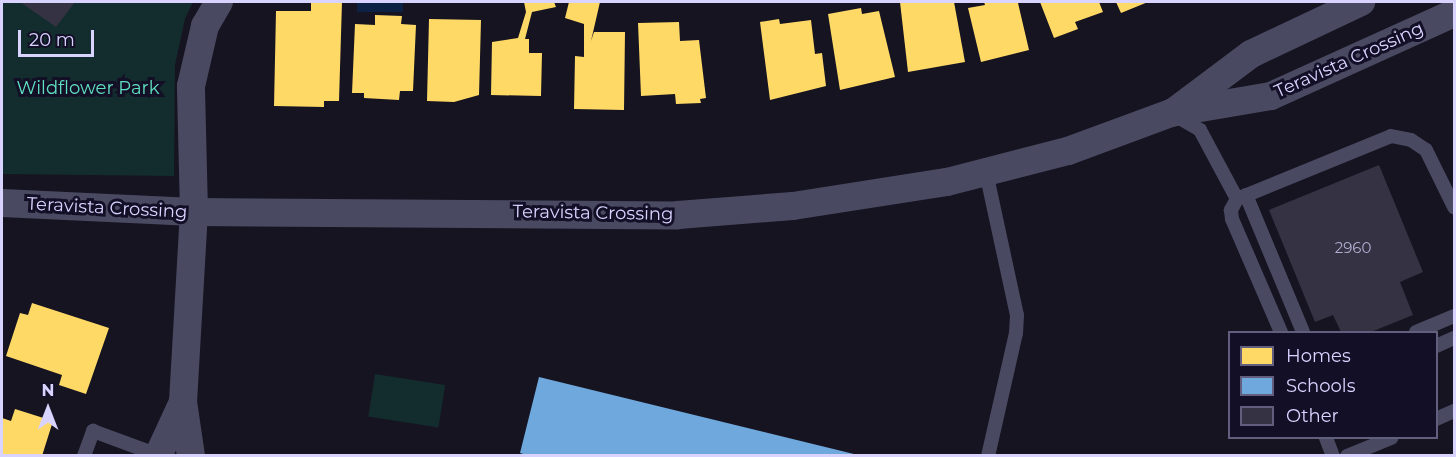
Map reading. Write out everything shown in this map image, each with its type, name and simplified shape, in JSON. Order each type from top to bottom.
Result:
[{"type":"street","points":[[191,456],[183,402],[194,212],[191,86],[205,26],[219,2]]},
{"type":"street","name":"Teravista Crossing","points":[[1171,113],[1251,54],[1361,2]]},
{"type":"street","name":"Teravista Crossing","points":[[2,203],[194,212],[678,215],[793,206],[947,182],[1068,151],[1171,113],[1271,96],[1455,13]]},
{"type":"street","points":[[158,455],[183,402]]},
{"type":"lane","points":[[1171,113],[1200,130],[1242,197],[1303,331]]},
{"type":"lane","points":[[1280,331],[1232,219],[1231,210],[1242,197],[1391,136],[1411,140],[1426,150],[1455,207]]},
{"type":"lane","points":[[986,172],[1017,315],[1016,333],[988,456]]},
{"type":"lane","points":[[1421,331],[1455,316]]},
{"type":"lane","points":[[1438,346],[1455,338]]},
{"type":"lane","points":[[1438,419],[1455,411]]},
{"type":"lane","points":[[84,456],[93,431],[158,455]]},
{"type":"lane","points":[[1326,439],[1333,456]]},
{"type":"lane","points":[[1347,456],[1389,439]]},
{"type":"green space","name":"Wildflower Park","points":[[2,2],[193,2],[185,19],[175,65],[174,176],[2,174]]},
{"type":"green space","points":[[375,374],[445,385],[438,428],[368,416]]},
{"type":"water","points":[[357,2],[403,2],[403,12],[357,12]]},
{"type":"building: Homes","points":[[311,2],[342,2],[339,101],[324,101],[324,107],[274,106],[276,11],[311,11]]},
{"type":"building: Homes","points":[[524,2],[554,2],[556,7],[532,12],[525,39],[529,39],[529,53],[542,53],[541,96],[491,95],[492,42],[518,38],[526,12]]},
{"type":"building: Homes","points":[[569,2],[600,2],[591,41],[594,32],[625,32],[624,110],[574,109],[575,56],[584,57],[584,24],[565,18]]},
{"type":"building: Homes","points":[[900,2],[954,2],[965,62],[908,72]]},
{"type":"building: Homes","points":[[984,2],[1018,3],[1029,50],[981,62],[968,8],[985,5]]},
{"type":"building: Homes","points":[[1040,2],[1099,2],[1103,12],[1075,22],[1078,29],[1054,38]]},
{"type":"building: Homes","points":[[1116,2],[1148,2],[1121,13]]},
{"type":"building: Homes","points":[[861,8],[862,14],[879,11],[895,77],[840,90],[828,14]]},
{"type":"building: Homes","points":[[375,15],[402,16],[401,24],[416,25],[413,91],[400,91],[399,100],[364,98],[364,93],[352,93],[355,24],[375,25]]},
{"type":"building: Homes","points":[[429,19],[481,20],[479,95],[454,102],[427,101]]},
{"type":"building: Homes","points":[[779,19],[780,24],[811,20],[815,54],[822,53],[826,86],[770,100],[760,22]]},
{"type":"building: Homes","points":[[679,22],[680,41],[699,40],[706,98],[700,99],[701,103],[676,104],[675,94],[641,96],[638,23]]},
{"type":"building: Homes","points":[[32,303],[109,328],[86,394],[59,385],[62,375],[6,356],[20,313],[28,315]]},
{"type":"building: Homes","points":[[15,409],[53,421],[42,456],[2,456],[2,418],[11,421]]},
{"type":"building: Schools","points":[[539,377],[858,456],[530,456],[520,453]]},
{"type":"building: Other","points":[[20,2],[75,2],[56,27]]},
{"type":"building: Other","points":[[1379,165],[1423,272],[1400,282],[1413,315],[1373,331],[1341,331],[1333,315],[1315,322],[1269,210]]}]
